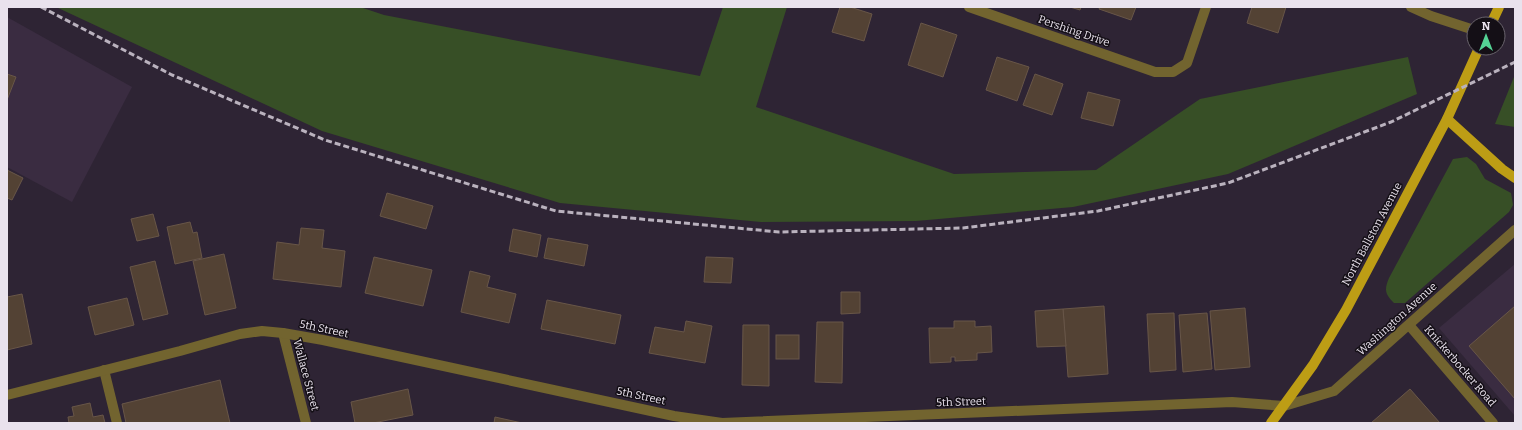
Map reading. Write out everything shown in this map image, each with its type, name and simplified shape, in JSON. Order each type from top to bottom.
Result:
[{"type":"main road","name":"North Ballston Avenue","points":[[1271,423],[1313,365],[1346,310],[1447,119],[1475,56]]},
{"type":"main road","points":[[1447,119],[1502,169],[1515,178]]},
{"type":"street","name":"Pershing Drive","points":[[969,7],[1155,72],[1173,72],[1187,63],[1206,7]]},
{"type":"street","points":[[1411,7],[1431,16],[1466,27]]},
{"type":"street","name":"Washington Avenue","points":[[1284,406],[1334,391],[1515,230]]},
{"type":"street","name":"Knickerbocker Road","points":[[1409,325],[1493,423]]},
{"type":"street","name":"5th Street","points":[[7,395],[240,334],[262,331],[283,332],[674,416],[722,422],[1232,402],[1284,406]]},
{"type":"street","name":"Wallace Street","points":[[283,332],[306,423]]},
{"type":"street","points":[[104,370],[117,423]]},
{"type":"shaded area","points":[[7,17],[132,87],[72,202],[7,167]]},
{"type":"shaded area","points":[[1515,264],[1515,416],[1439,328]]},
{"type":"green space","points":[[56,7],[360,7],[384,15],[700,76],[723,7],[787,7],[756,107],[954,174],[1096,170],[1200,99],[1408,57],[1417,94],[1228,174],[1073,207],[916,221],[761,222],[560,203],[322,131]]},
{"type":"green space","points":[[1515,76],[1515,127],[1495,124],[1514,77]]},
{"type":"green space","points":[[1467,157],[1476,164],[1485,179],[1511,193],[1513,205],[1509,212],[1405,303],[1394,303],[1386,292],[1386,286],[1389,278],[1453,159]]},
{"type":"building","points":[[840,7],[850,7],[872,14],[864,41],[832,32]]},
{"type":"building","points":[[1070,7],[1081,7],[1080,10]]},
{"type":"building","points":[[1100,7],[1136,7],[1131,20],[1099,9]]},
{"type":"building","points":[[1252,7],[1286,7],[1278,33],[1247,23]]},
{"type":"building","points":[[921,23],[957,35],[943,77],[908,65]]},
{"type":"building","points":[[997,57],[1029,67],[1017,101],[986,90]]},
{"type":"building","points":[[7,74],[16,77],[7,100]]},
{"type":"building","points":[[1035,74],[1063,84],[1052,115],[1023,105]]},
{"type":"building","points":[[1088,92],[1120,100],[1113,126],[1081,118]]},
{"type":"building","points":[[7,170],[23,178],[12,200],[7,198]]},
{"type":"building","points":[[387,193],[433,206],[426,229],[380,216]]},
{"type":"building","points":[[153,214],[159,236],[137,241],[131,219]]},
{"type":"building","points":[[190,222],[193,233],[197,232],[202,258],[175,264],[167,227]]},
{"type":"building","points":[[301,228],[324,230],[322,248],[345,251],[341,287],[273,279],[277,242],[299,245]]},
{"type":"building","points":[[513,229],[541,235],[537,257],[509,251]]},
{"type":"building","points":[[548,238],[588,245],[584,266],[544,258]]},
{"type":"building","points":[[224,254],[236,308],[205,315],[193,261]]},
{"type":"building","points":[[374,257],[432,270],[423,306],[365,293]]},
{"type":"building","points":[[706,257],[733,258],[731,283],[704,282]]},
{"type":"building","points":[[155,261],[168,314],[143,320],[130,267]]},
{"type":"building","points":[[470,271],[490,276],[487,287],[516,294],[509,323],[461,312]]},
{"type":"building","points":[[841,292],[860,292],[860,313],[841,314]]},
{"type":"building","points":[[22,294],[32,344],[7,350],[7,297]]},
{"type":"building","points":[[127,298],[134,325],[95,335],[88,307]]},
{"type":"building","points":[[547,300],[621,315],[615,344],[541,329]]},
{"type":"building","points":[[1104,306],[1108,374],[1068,377],[1063,309]]},
{"type":"building","points":[[1515,306],[1515,399],[1469,346]]},
{"type":"building","points":[[1245,308],[1250,367],[1215,370],[1210,311]]},
{"type":"building","points":[[1063,309],[1066,346],[1037,347],[1035,311]]},
{"type":"building","points":[[1174,313],[1176,370],[1150,372],[1147,314]]},
{"type":"building","points":[[1207,313],[1212,369],[1183,372],[1179,315]]},
{"type":"building","points":[[686,321],[712,326],[705,363],[649,353],[655,327],[684,332]]},
{"type":"building","points":[[954,321],[975,321],[975,327],[991,326],[992,352],[977,353],[977,360],[955,361],[955,357],[951,357],[951,362],[930,363],[929,328],[954,328]]},
{"type":"building","points":[[817,322],[843,322],[842,383],[815,382]]},
{"type":"building","points":[[743,325],[769,325],[769,386],[742,385]]},
{"type":"building","points":[[776,335],[799,335],[799,359],[776,359]]},
{"type":"building","points":[[220,380],[230,423],[126,423],[122,404]]},
{"type":"building","points":[[408,389],[413,415],[373,423],[355,423],[351,402]]},
{"type":"building","points":[[1410,389],[1440,423],[1371,423]]},
{"type":"building","points":[[90,403],[93,417],[103,415],[105,423],[69,423],[68,417],[74,416],[72,407]]},
{"type":"building","points":[[495,417],[522,423],[494,423]]},
{"type":"railway","points":[[41,7],[172,75],[325,140],[556,211],[779,232],[963,228],[1098,211],[1228,183],[1391,122],[1515,62]]}]
